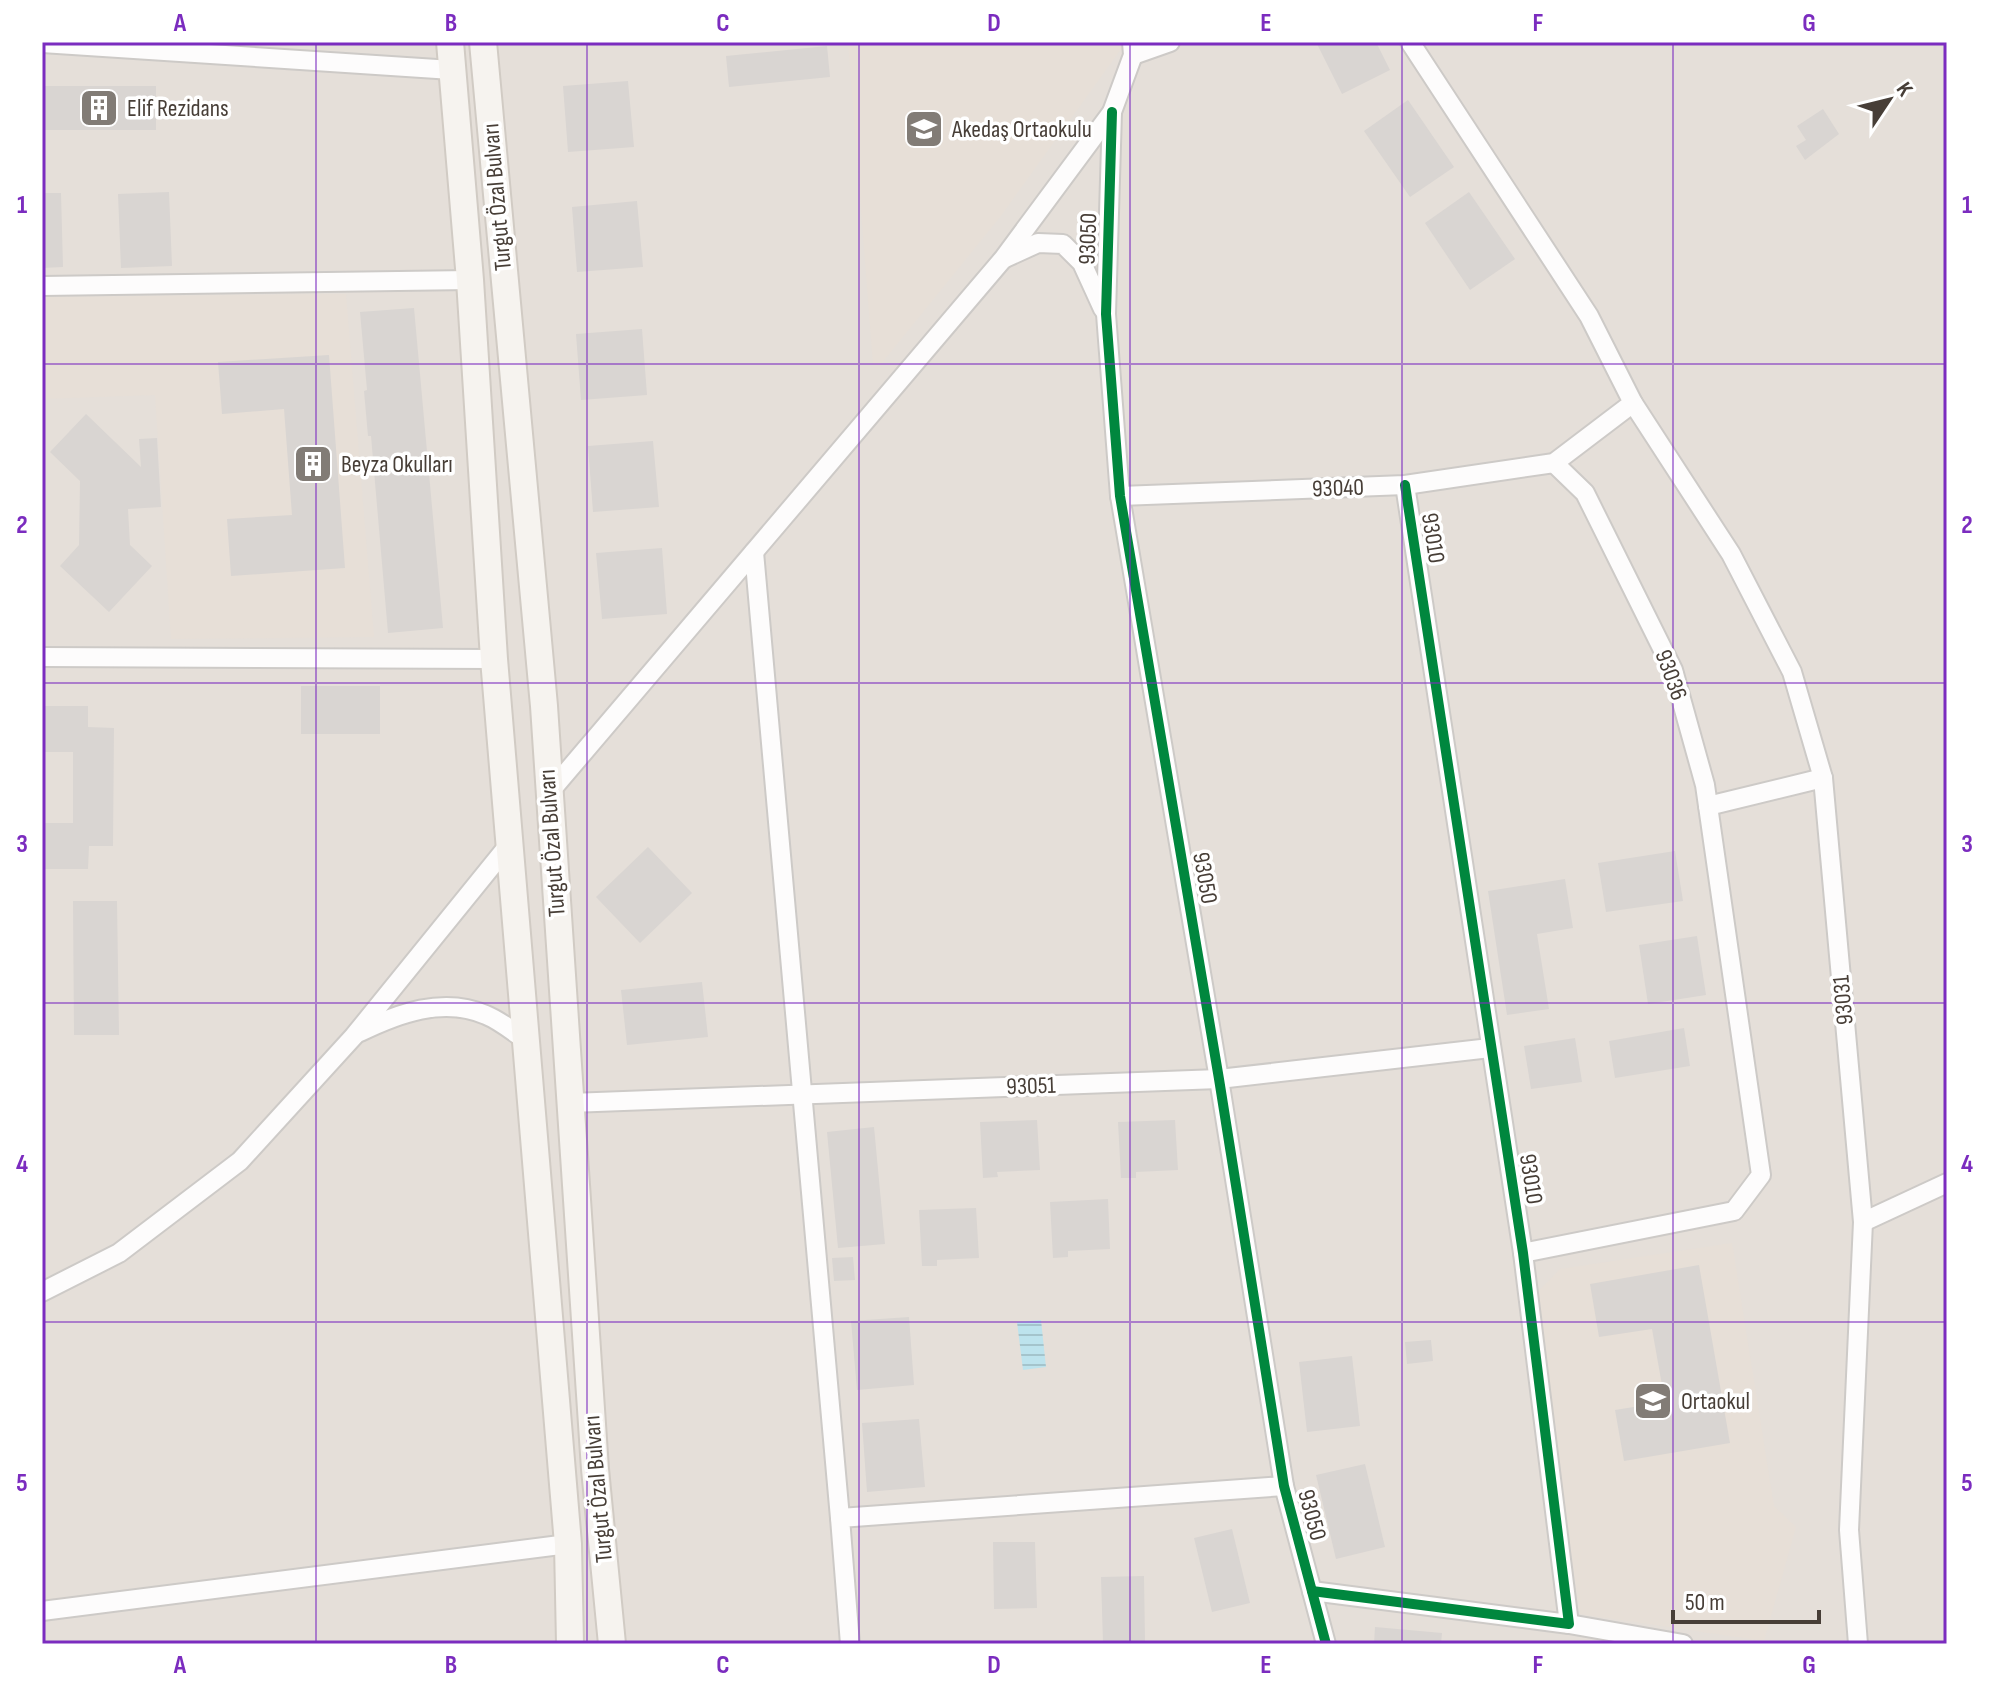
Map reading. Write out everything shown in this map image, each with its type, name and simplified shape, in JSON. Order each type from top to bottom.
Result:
[{"type":"main road","name":"Turgut Özal Bulvarı","points":[[450,42],[470,280],[494,659],[512,841],[568,1544],[570,1644]]},
{"type":"main road","name":"Turgut Özal Bulvarı","points":[[483,42],[544,706],[595,1469],[612,1644]]},
{"type":"street","points":[[548,794],[1003,259],[1112,112],[1133,49],[1170,42]]},
{"type":"street","points":[[1410,42],[1589,316],[1633,403],[1554,463]]},
{"type":"street","points":[[42,43],[452,70]]},
{"type":"street","name":"93050","points":[[1112,112],[1106,314],[1120,496],[1284,1486],[1326,1644]]},
{"type":"street","points":[[1003,259],[1038,243],[1063,244],[1082,263],[1106,314]]},
{"type":"street","points":[[42,286],[470,280]]},
{"type":"street","name":"93031","points":[[1633,403],[1731,554],[1792,672],[1823,778],[1863,1222],[1849,1530],[1858,1644]]},
{"type":"street","name":"93040","points":[[1120,496],[1405,485],[1554,463]]},
{"type":"street","name":"93036","points":[[1523,1253],[1734,1211],[1761,1175],[1708,806],[1673,670],[1585,493],[1554,463]]},
{"type":"street","name":"93010","points":[[1405,485],[1523,1253],[1569,1624]]},
{"type":"street","points":[[754,552],[850,1644]]},
{"type":"street","points":[[42,657],[494,659]]},
{"type":"street","points":[[1708,806],[1823,778]]},
{"type":"street","points":[[42,1292],[119,1253],[240,1161],[354,1036],[512,841]]},
{"type":"street","points":[[354,1036],[401,1012],[444,1008],[485,1014],[528,1042]]},
{"type":"street","name":"93051","points":[[570,1103],[1219,1079],[1490,1048]]},
{"type":"street","points":[[1863,1222],[1947,1183]]},
{"type":"street","points":[[840,1518],[1284,1486]]},
{"type":"street","points":[[42,1611],[568,1544]]},
{"type":"street","points":[[1312,1591],[1569,1624],[1683,1644]]},
{"type":"shaded area","points":[[42,42],[1947,42],[1947,1644],[42,1644]]},
{"type":"shaded area","name":"Akedaş Ortaokulu","points":[[848,42],[1126,42],[1000,217],[881,364],[873,365]]},
{"type":"shaded area","points":[[346,294],[374,637],[171,639],[155,395],[42,399],[42,297]]},
{"type":"shaded area","name":"Ortaokul","points":[[1732,1243],[1774,1506],[1796,1527],[1764,1641],[1580,1614],[1534,1296],[1560,1269]]},
{"type":"water","points":[[1041,1320],[1046,1367],[1023,1370],[1017,1322]]},
{"type":"building","points":[[1316,42],[1376,42],[1390,70],[1342,94]]},
{"type":"building","points":[[827,46],[830,77],[729,87],[726,56]]},
{"type":"building","points":[[628,81],[634,147],[568,152],[563,86]]},
{"type":"building","name":"Elif Rezidans","points":[[42,86],[156,86],[156,130],[42,130]]},
{"type":"building","points":[[1408,100],[1454,167],[1410,197],[1364,131]]},
{"type":"building","points":[[1823,109],[1839,134],[1805,160],[1796,146],[1806,140],[1797,126]]},
{"type":"building","points":[[169,192],[172,266],[121,268],[118,194]]},
{"type":"building","points":[[1469,192],[1515,259],[1470,290],[1425,223]]},
{"type":"building","points":[[42,193],[61,193],[63,267],[42,268]]},
{"type":"building","points":[[637,201],[643,267],[577,272],[572,207]]},
{"type":"building","points":[[414,308],[443,628],[388,633],[371,436],[368,436],[364,391],[367,390],[360,312]]},
{"type":"building","points":[[642,329],[647,395],[581,400],[576,334]]},
{"type":"building","name":"Beyza Okulları","points":[[329,355],[345,568],[231,576],[227,519],[292,515],[284,409],[222,414],[218,362]]},
{"type":"building","points":[[86,414],[141,467],[139,439],[157,438],[161,507],[128,509],[130,545],[152,566],[109,612],[60,566],[79,545],[80,481],[50,452]]},
{"type":"building","points":[[653,441],[659,507],[593,512],[588,446]]},
{"type":"building","points":[[662,548],[667,614],[602,619],[596,553]]},
{"type":"building","points":[[301,686],[380,686],[380,734],[301,734]]},
{"type":"building","points":[[42,706],[88,706],[88,727],[114,728],[113,846],[89,846],[88,869],[42,869],[42,823],[73,823],[73,752],[42,752]]},
{"type":"building","points":[[648,847],[692,893],[640,943],[596,897]]},
{"type":"building","points":[[1675,851],[1683,901],[1606,912],[1598,863]]},
{"type":"building","points":[[1565,879],[1573,928],[1537,934],[1549,1009],[1507,1015],[1488,891]]},
{"type":"building","points":[[73,901],[117,901],[119,1035],[74,1035]]},
{"type":"building","points":[[1697,936],[1706,995],[1648,1004],[1639,945]]},
{"type":"building","points":[[702,982],[708,1037],[627,1045],[621,990]]},
{"type":"building","points":[[1684,1028],[1690,1066],[1615,1078],[1609,1041]]},
{"type":"building","points":[[1575,1038],[1582,1082],[1531,1089],[1524,1046]]},
{"type":"building","points":[[1037,1120],[1040,1170],[997,1172],[998,1177],[983,1178],[980,1122]]},
{"type":"building","points":[[1175,1120],[1178,1170],[1136,1172],[1136,1178],[1121,1178],[1118,1122]]},
{"type":"building","points":[[874,1127],[885,1244],[838,1248],[827,1132]]},
{"type":"building","points":[[1108,1199],[1110,1249],[1068,1251],[1068,1257],[1053,1258],[1050,1202]]},
{"type":"building","points":[[976,1208],[979,1258],[937,1260],[937,1266],[922,1266],[919,1210]]},
{"type":"building","points":[[853,1257],[855,1280],[834,1281],[832,1258]]},
{"type":"building","points":[[1699,1265],[1730,1443],[1624,1461],[1615,1410],[1665,1402],[1652,1329],[1599,1337],[1590,1284]]},
{"type":"building","points":[[909,1317],[914,1385],[857,1390],[851,1321]]},
{"type":"building","points":[[1431,1340],[1433,1361],[1407,1364],[1405,1342]]},
{"type":"building","points":[[1352,1356],[1360,1426],[1307,1432],[1299,1362]]},
{"type":"building","points":[[919,1419],[925,1487],[867,1492],[862,1423]]},
{"type":"building","points":[[1365,1464],[1385,1547],[1336,1559],[1316,1475]]},
{"type":"building","points":[[1232,1529],[1250,1603],[1212,1612],[1194,1538]]},
{"type":"building","points":[[993,1542],[1035,1542],[1037,1608],[994,1609]]},
{"type":"building","points":[[1144,1576],[1145,1642],[1103,1643],[1101,1577]]},
{"type":"building","points":[[1375,1627],[1442,1633],[1441,1644],[1374,1644]]},
{"type":"cycle path","points":[[1112,112],[1106,314],[1120,496],[1284,1486],[1326,1644]]},
{"type":"cycle path","points":[[1312,1591],[1569,1624],[1523,1253],[1405,485]]},
{"type":"place","name":"Elif Rezidans","points":[[99,108]]},
{"type":"place","name":"Akedaş Ortaokulu","points":[[924,129]]},
{"type":"place","name":"Beyza Okulları","points":[[313,464]]},
{"type":"place","name":"Ortaokul","points":[[1653,1401]]}]
